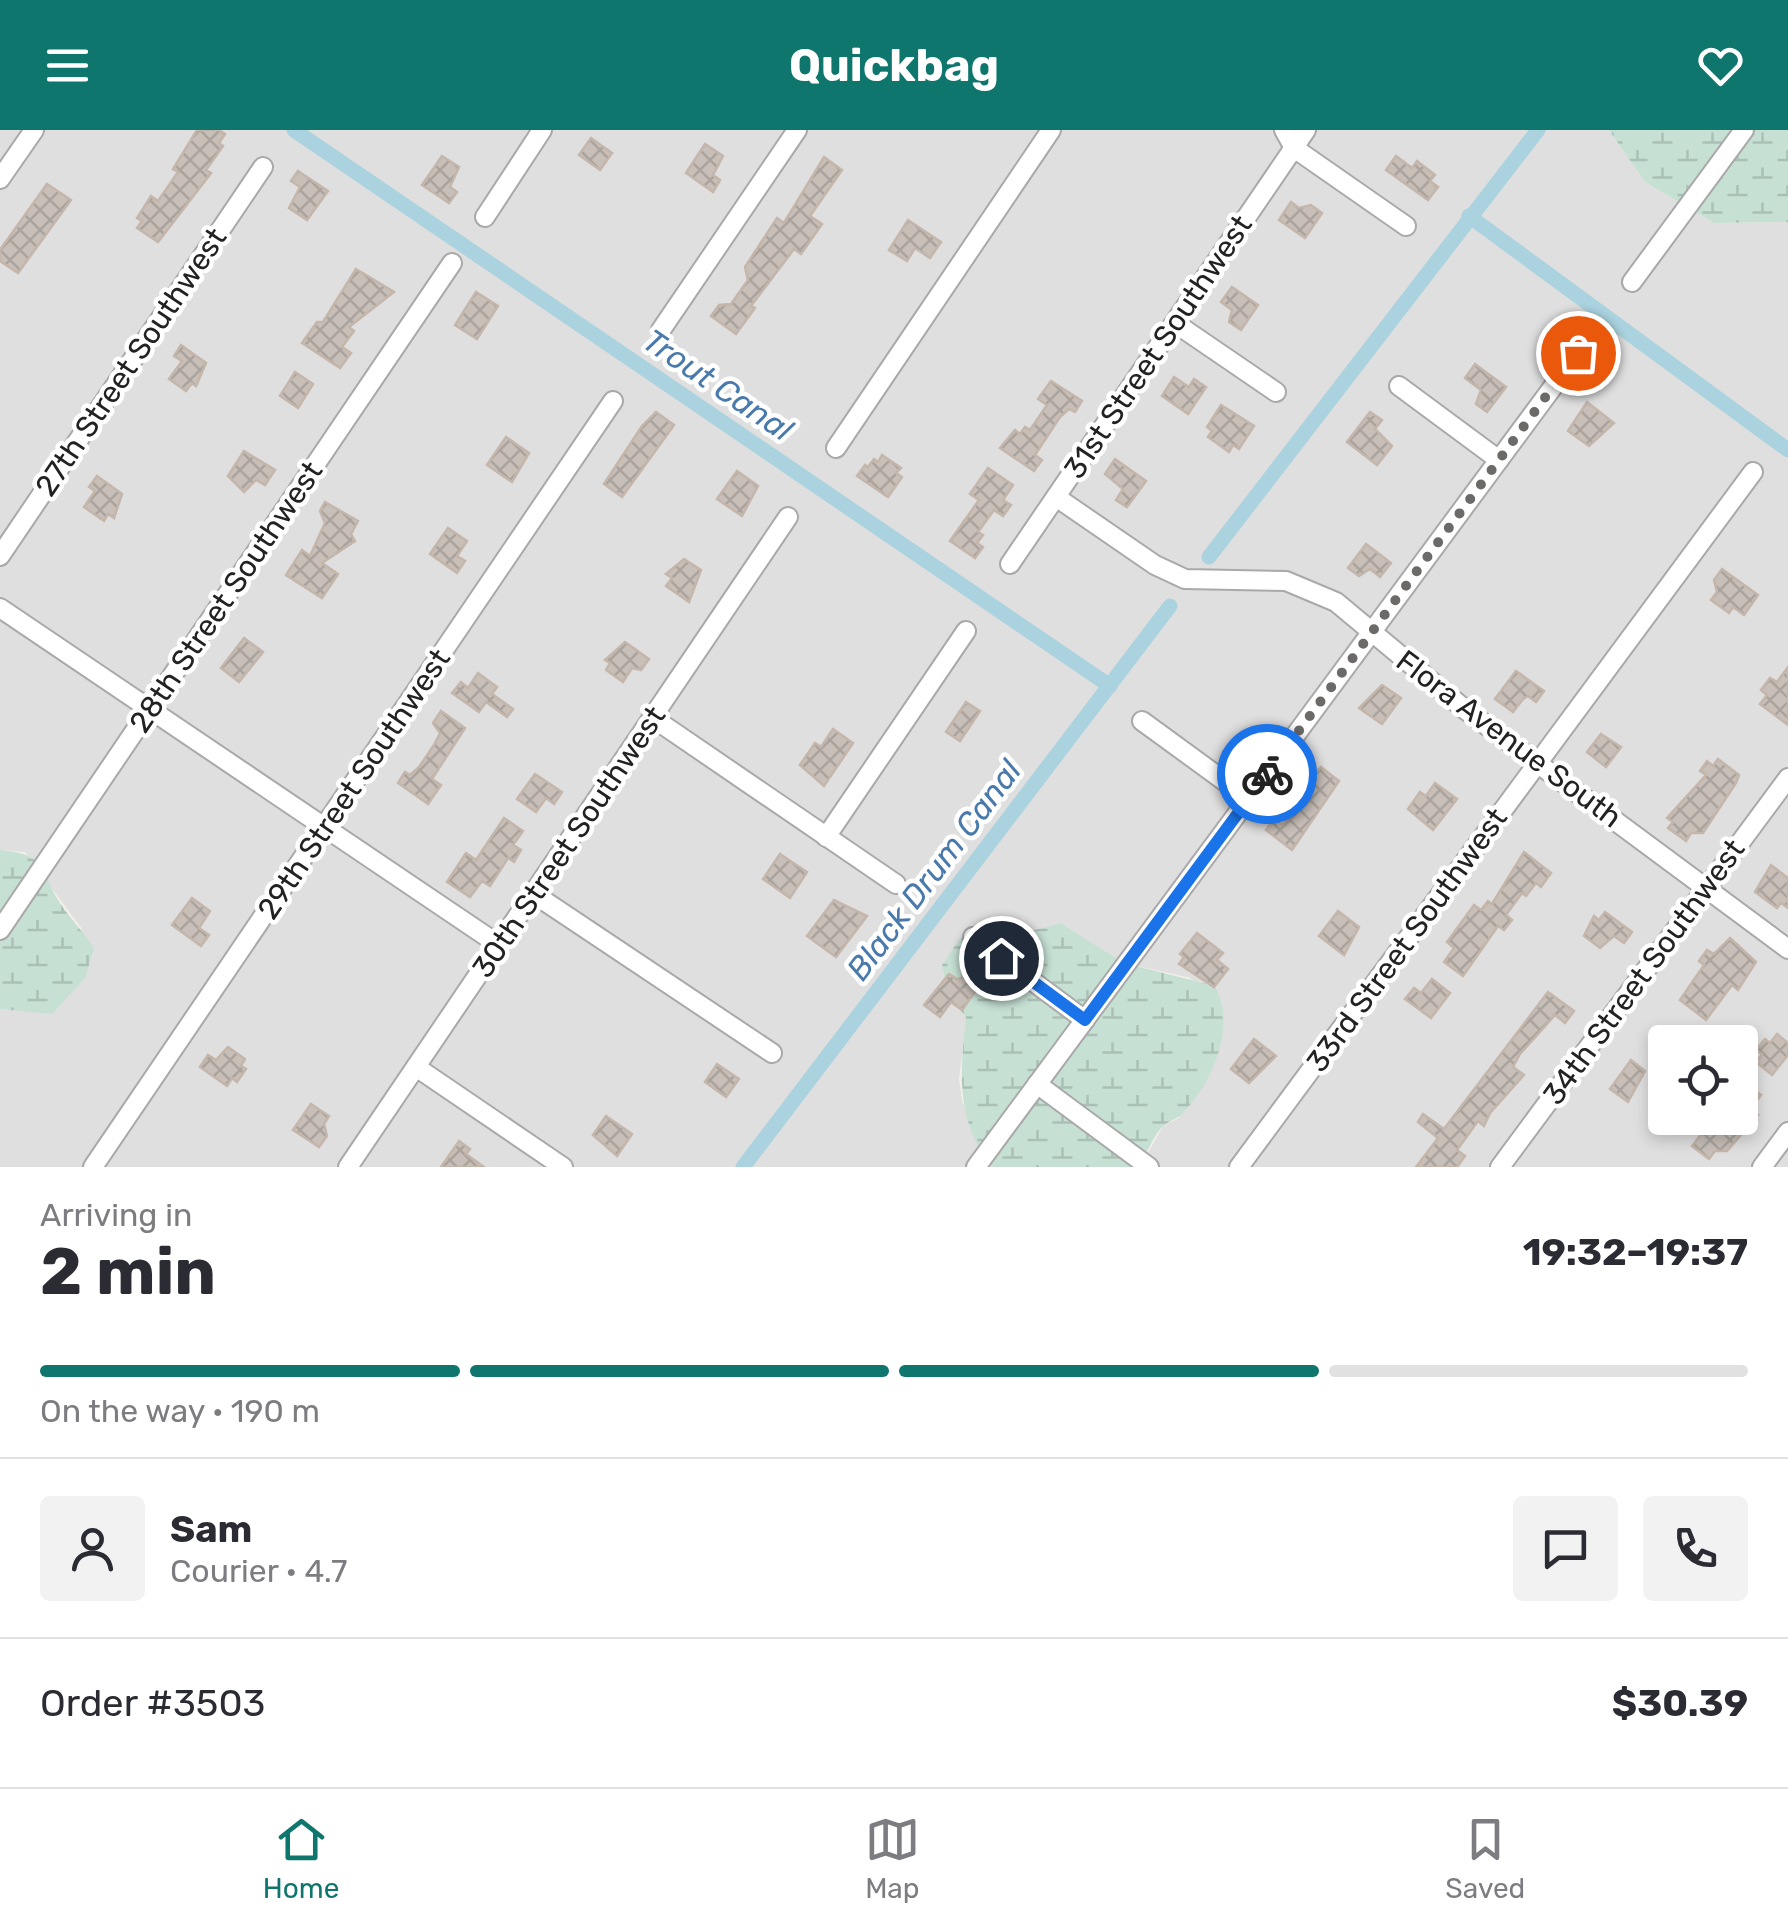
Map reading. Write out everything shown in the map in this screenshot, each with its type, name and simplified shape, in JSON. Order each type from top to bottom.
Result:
[{"type":"street","points":[[0,180],[34,130]]},
{"type":"street","points":[[485,216],[542,130]]},
{"type":"street","points":[[661,330],[797,130]]},
{"type":"street","points":[[836,448],[1052,130]]},
{"type":"street","points":[[1284,130],[1294,148],[1406,226]]},
{"type":"street","name":"31st Street Southwest","points":[[1010,564],[1306,130]]},
{"type":"street","points":[[1632,282],[1744,130]]},
{"type":"street","name":"27th Street Southwest","points":[[0,556],[263,167]]},
{"type":"street","name":"28th Street Southwest","points":[[0,930],[452,264]]},
{"type":"street","points":[[1175,323],[1276,392]]},
{"type":"street","points":[[976,1167],[1578,353]]},
{"type":"street","points":[[1399,386],[1499,460]]},
{"type":"street","name":"29th Street Southwest","points":[[93,1167],[613,401]]},
{"type":"street","name":"33rd Street Southwest","points":[[1239,1167],[1753,472]]},
{"type":"street","name":"Flora Avenue South","points":[[1056,496],[1170,574],[1200,583],[1270,580],[1305,586],[1336,602],[1538,763],[1788,949]]},
{"type":"street","name":"30th Street Southwest","points":[[348,1167],[788,517]]},
{"type":"street","points":[[0,608],[500,945]]},
{"type":"street","points":[[826,837],[966,631]]},
{"type":"street","points":[[653,718],[896,884]]},
{"type":"street","points":[[1142,720],[1248,799]]},
{"type":"street","name":"34th Street Southwest","points":[[1500,1167],[1788,778]]},
{"type":"street","points":[[534,894],[772,1053]]},
{"type":"street","points":[[973,937],[1085,1020]]},
{"type":"street","points":[[416,1067],[563,1167]]},
{"type":"street","points":[[1038,1084],[1149,1167]]},
{"type":"street","points":[[1762,1167],[1788,1132]]},
{"type":"shaded area","points":[[0,130],[1609,130],[1645,182],[1714,223],[1788,222],[1788,1167],[1140,1167],[1163,1126],[1179,1118],[1191,978],[1124,963],[1061,923],[1005,938],[960,938],[949,996],[967,1017],[959,1079],[962,1101],[993,1167],[0,1167],[0,1009],[52,1013],[82,929],[25,852],[0,850]]},
{"type":"green space","points":[[1609,130],[1788,130],[1788,222],[1714,223],[1645,182]]},
{"type":"green space","points":[[0,850],[26,855],[40,865],[60,903],[94,948],[85,978],[52,1014],[0,1009]]},
{"type":"green space","points":[[1061,923],[1124,963],[1215,986],[1221,1002],[1222,1036],[1212,1070],[1182,1114],[1159,1130],[1140,1167],[993,1167],[972,1133],[962,1077],[966,1017],[949,996],[942,965],[960,938],[1005,938]]},
{"type":"building","points":[[197,130],[219,130],[225,134],[219,143],[223,146],[206,170],[211,173],[158,242],[137,228],[142,221],[137,218],[151,196],[158,201],[178,172],[173,169]]},
{"type":"building","points":[[591,138],[612,153],[600,170],[579,155]]},
{"type":"building","points":[[705,144],[723,156],[713,175],[720,180],[713,192],[686,173]]},
{"type":"building","points":[[442,156],[459,167],[450,187],[457,192],[449,203],[422,185]]},
{"type":"building","points":[[1396,156],[1412,168],[1417,161],[1435,175],[1430,181],[1438,187],[1428,200],[1386,170]]},
{"type":"building","points":[[824,157],[842,170],[810,216],[822,224],[801,254],[794,249],[751,306],[755,308],[736,334],[711,316],[719,305],[731,304],[748,280],[745,267],[777,218],[784,223]]},
{"type":"building","points":[[298,171],[328,191],[307,220],[289,208],[300,187],[291,181]]},
{"type":"building","points":[[47,184],[71,200],[18,273],[0,261],[0,250]]},
{"type":"building","points":[[1291,202],[1299,208],[1311,205],[1322,213],[1305,238],[1279,220]]},
{"type":"building","points":[[908,220],[941,242],[930,258],[915,248],[907,261],[889,250]]},
{"type":"building","points":[[356,269],[394,292],[349,327],[354,331],[342,347],[351,353],[340,368],[302,343],[317,322],[323,322]]},
{"type":"building","points":[[1232,287],[1258,305],[1241,330],[1229,322],[1232,310],[1221,302]]},
{"type":"building","points":[[476,292],[498,306],[477,339],[455,325]]},
{"type":"building","points":[[181,345],[206,363],[196,386],[192,383],[186,391],[169,379],[182,361],[174,356]]},
{"type":"building","points":[[1475,364],[1506,387],[1487,412],[1476,404],[1481,390],[1465,378]]},
{"type":"building","points":[[295,372],[313,384],[298,408],[280,396]]},
{"type":"building","points":[[1174,377],[1189,387],[1194,379],[1206,387],[1188,414],[1162,396]]},
{"type":"building","points":[[1051,381],[1082,401],[1075,412],[1069,409],[1060,417],[1035,455],[1042,460],[1034,471],[1000,448],[1015,430],[1020,434],[1025,427],[1030,430],[1047,405],[1038,399]]},
{"type":"building","points":[[1587,402],[1614,423],[1589,446],[1568,431]]},
{"type":"building","points":[[1221,405],[1254,426],[1239,449],[1233,445],[1229,452],[1208,437],[1212,431],[1207,427]]},
{"type":"building","points":[[656,412],[674,425],[622,497],[604,484],[642,426]]},
{"type":"building","points":[[1370,412],[1382,420],[1375,429],[1392,446],[1377,465],[1347,442]]},
{"type":"building","points":[[506,437],[529,453],[512,482],[487,465]]},
{"type":"building","points":[[244,451],[275,470],[265,485],[256,480],[244,492],[228,476]]},
{"type":"building","points":[[882,455],[901,468],[896,473],[902,477],[888,497],[857,476],[865,465],[868,467],[874,459],[878,462]]},
{"type":"building","points":[[1115,459],[1146,481],[1127,507],[1116,500],[1123,489],[1105,474]]},
{"type":"building","points":[[988,468],[1013,485],[1003,500],[1011,505],[1003,516],[994,510],[978,532],[983,535],[977,543],[983,547],[975,558],[950,541],[979,500],[970,494]]},
{"type":"building","points":[[737,471],[758,486],[742,516],[717,499]]},
{"type":"building","points":[[97,476],[122,494],[114,518],[108,514],[104,521],[84,507],[95,491],[89,487]]},
{"type":"building","points":[[325,502],[358,521],[351,534],[355,541],[322,563],[338,574],[322,598],[286,575],[302,550],[310,556],[325,523],[320,511]]},
{"type":"building","points":[[448,528],[467,541],[457,556],[465,561],[457,573],[430,554]]},
{"type":"building","points":[[1366,544],[1391,563],[1380,577],[1370,569],[1359,576],[1348,568]]},
{"type":"building","points":[[684,559],[701,570],[689,602],[666,586],[672,578],[666,574]]},
{"type":"building","points":[[1722,569],[1758,595],[1744,615],[1733,607],[1729,613],[1711,600],[1717,592],[1714,580]]},
{"type":"building","points":[[244,638],[263,652],[239,682],[221,668]]},
{"type":"building","points":[[625,642],[649,659],[641,670],[632,668],[623,682],[606,670],[610,663],[605,660]]},
{"type":"building","points":[[1788,667],[1788,725],[1760,704],[1767,695],[1761,690],[1770,678],[1777,682]]},
{"type":"building","points":[[1516,671],[1544,691],[1536,702],[1528,696],[1523,699],[1513,712],[1495,699]]},
{"type":"building","points":[[478,673],[497,687],[492,694],[513,709],[507,717],[486,702],[479,712],[452,693],[461,682],[468,688]]},
{"type":"building","points":[[1382,685],[1401,698],[1382,724],[1359,708]]},
{"type":"building","points":[[966,702],[980,711],[960,741],[946,732]]},
{"type":"building","points":[[441,711],[465,728],[432,779],[441,785],[428,804],[398,783],[405,772],[410,775],[419,767],[434,745],[440,733],[433,723]]},
{"type":"building","points":[[833,729],[853,743],[824,786],[800,765],[815,743],[821,747]]},
{"type":"building","points":[[1601,734],[1621,747],[1606,767],[1587,752]]},
{"type":"building","points":[[1718,759],[1739,775],[1736,783],[1703,833],[1691,833],[1686,841],[1668,828],[1673,822],[1667,818],[1706,775],[1700,771],[1707,761],[1713,766]]},
{"type":"building","points":[[1321,767],[1339,781],[1292,850],[1266,830],[1274,819],[1282,825],[1305,795],[1298,790]]},
{"type":"building","points":[[535,774],[562,792],[554,804],[546,798],[536,812],[517,799]]},
{"type":"building","points":[[1435,783],[1457,799],[1433,830],[1408,809],[1420,792],[1426,796]]},
{"type":"building","points":[[504,818],[523,831],[513,845],[521,850],[514,862],[508,858],[490,886],[482,881],[470,897],[447,882],[466,853],[476,860]]},
{"type":"building","points":[[1524,852],[1551,873],[1541,887],[1536,883],[1526,896],[1522,893],[1506,915],[1512,920],[1504,930],[1498,926],[1463,976],[1444,962],[1454,948],[1447,942],[1474,905],[1481,910],[1488,901],[1492,904]]},
{"type":"building","points":[[780,854],[807,872],[790,898],[763,879]]},
{"type":"building","points":[[1771,865],[1788,878],[1788,908],[1781,903],[1777,908],[1755,892]]},
{"type":"building","points":[[192,898],[210,911],[199,928],[209,935],[201,946],[172,925]]},
{"type":"building","points":[[834,900],[867,916],[836,957],[807,936]]},
{"type":"building","points":[[1338,911],[1359,927],[1344,955],[1319,936]]},
{"type":"building","points":[[1605,912],[1632,932],[1624,943],[1614,936],[1600,948],[1584,936],[1594,916],[1599,920]]},
{"type":"building","points":[[1197,933],[1223,953],[1217,960],[1228,969],[1214,987],[1179,964],[1184,957],[1180,954]]},
{"type":"building","points":[[1730,938],[1756,962],[1738,990],[1732,985],[1706,1020],[1680,1000],[1704,965],[1699,961],[1707,950],[1714,954]]},
{"type":"building","points":[[949,974],[957,979],[969,977],[980,985],[962,1010],[951,1002],[940,1017],[924,1005]]},
{"type":"building","points":[[1432,979],[1450,993],[1431,1018],[1405,999],[1414,988],[1421,993]]},
{"type":"building","points":[[1548,992],[1574,1011],[1565,1023],[1555,1015],[1520,1054],[1513,1067],[1524,1075],[1490,1113],[1484,1126],[1478,1121],[1457,1150],[1465,1156],[1457,1167],[1416,1167],[1438,1138],[1418,1122],[1423,1114],[1444,1129]]},
{"type":"building","points":[[1777,1034],[1788,1043],[1788,1055],[1772,1075],[1758,1064],[1762,1054],[1758,1048],[1765,1039],[1770,1043]]},
{"type":"building","points":[[1254,1039],[1276,1056],[1249,1083],[1231,1069]]},
{"type":"building","points":[[228,1047],[245,1059],[241,1066],[246,1069],[237,1082],[232,1078],[227,1086],[200,1067],[208,1055],[216,1060]]},
{"type":"building","points":[[1631,1060],[1645,1071],[1628,1102],[1610,1089]]},
{"type":"building","points":[[717,1064],[739,1079],[726,1097],[705,1082]]},
{"type":"building","points":[[311,1104],[329,1116],[324,1124],[327,1136],[319,1147],[293,1130]]},
{"type":"building","points":[[606,1116],[632,1134],[617,1156],[593,1135]]},
{"type":"building","points":[[1701,1135],[1741,1135],[1727,1151],[1715,1151],[1709,1159],[1692,1146]]},
{"type":"building","points":[[459,1141],[470,1149],[466,1154],[484,1167],[441,1167]]},
{"type":"waterway","name":"Trout Canal","points":[[294,130],[1110,686]]},
{"type":"waterway","name":"Black Drum Canal","points":[[1209,557],[1538,130]]},
{"type":"waterway","points":[[1469,216],[1788,450]]},
{"type":"waterway","name":"Black Drum Canal","points":[[743,1167],[1170,606]]},
{"type":"way so far","points":[[1267,774],[1578,353]]},
{"type":"route","points":[[1001,958],[1085,1020],[1267,774]]}]
